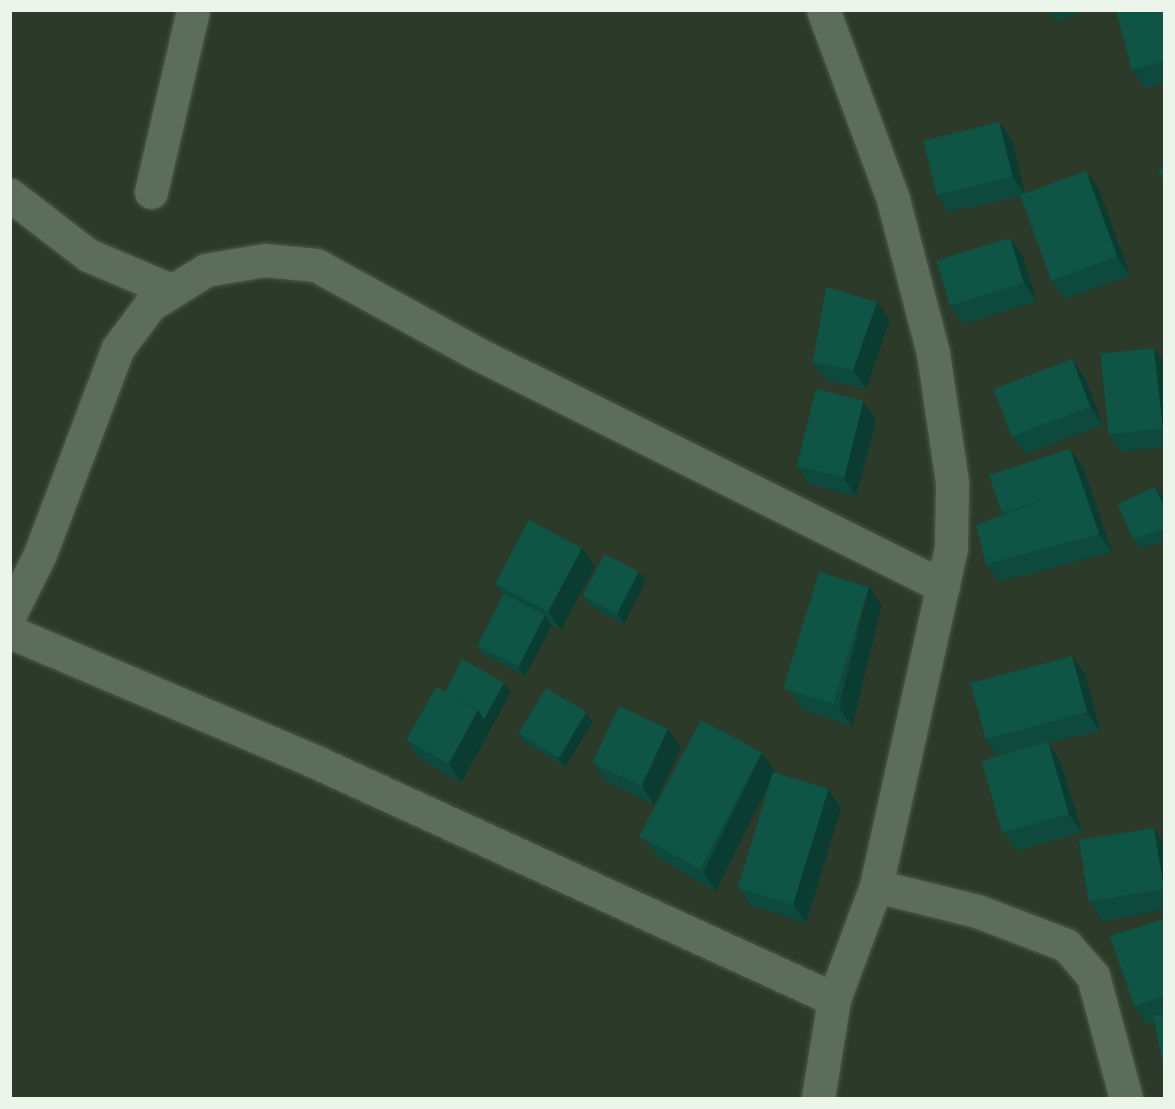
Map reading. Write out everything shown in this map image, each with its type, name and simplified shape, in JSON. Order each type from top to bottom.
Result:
[{"type":"street","points":[[151,192],[193,10]]},
{"type":"street","points":[[818,1098],[834,999],[876,886],[943,586],[951,549],[952,482],[933,354],[893,199],[821,12]]},
{"type":"street","points":[[10,195],[88,255],[173,291]]},
{"type":"street","points":[[10,614],[40,554],[118,348],[150,305],[173,291],[218,268],[264,260],[315,265],[476,353],[943,586]]},
{"type":"street","points":[[10,632],[316,762],[834,999]]},
{"type":"street","points":[[876,886],[977,911],[1066,945],[1093,976],[1126,1098]]},
{"type":"building","points":[[1116,10],[1164,10],[1164,61],[1132,70]]},
{"type":"building","points":[[999,122],[1013,176],[937,195],[923,141]]},
{"type":"building","points":[[1164,168],[1164,185],[1159,170]]},
{"type":"building","points":[[1086,171],[1117,257],[1051,280],[1020,195]]},
{"type":"building","points":[[1010,238],[1024,283],[950,305],[936,261]]},
{"type":"building","points":[[826,287],[877,302],[853,370],[813,362]]},
{"type":"building","points":[[1154,348],[1162,429],[1109,434],[1100,354]]},
{"type":"building","points":[[1072,359],[1090,407],[1012,437],[994,389]]},
{"type":"building","points":[[816,389],[864,401],[844,478],[797,466]]},
{"type":"building","points":[[1070,449],[1099,534],[986,564],[976,525],[1043,500],[1002,513],[989,475]]},
{"type":"building","points":[[1155,487],[1164,506],[1164,529],[1133,539],[1118,504]]},
{"type":"building","points":[[529,520],[582,548],[548,612],[495,584]]},
{"type":"building","points":[[605,554],[639,572],[616,613],[583,595]]},
{"type":"building","points":[[819,572],[869,587],[833,704],[783,689]]},
{"type":"building","points":[[504,594],[545,615],[519,667],[478,646]]},
{"type":"building","points":[[1072,656],[1087,712],[986,739],[971,683]]},
{"type":"building","points":[[462,659],[504,683],[484,719],[478,710],[445,692]]},
{"type":"building","points":[[436,687],[478,710],[448,764],[406,740]]},
{"type":"building","points":[[546,688],[586,712],[559,758],[519,733]]},
{"type":"building","points":[[619,706],[668,729],[641,786],[592,763]]},
{"type":"building","points":[[701,720],[762,752],[700,869],[639,837]]},
{"type":"building","points":[[1048,742],[1069,814],[1002,833],[982,761]]},
{"type":"building","points":[[773,772],[828,789],[793,905],[738,888]]},
{"type":"building","points":[[1154,828],[1164,889],[1089,901],[1079,840]]},
{"type":"building","points":[[1164,919],[1164,996],[1134,1006],[1110,936]]},
{"type":"building","points":[[1164,1014],[1164,1064],[1163,1064],[1153,1016]]}]
